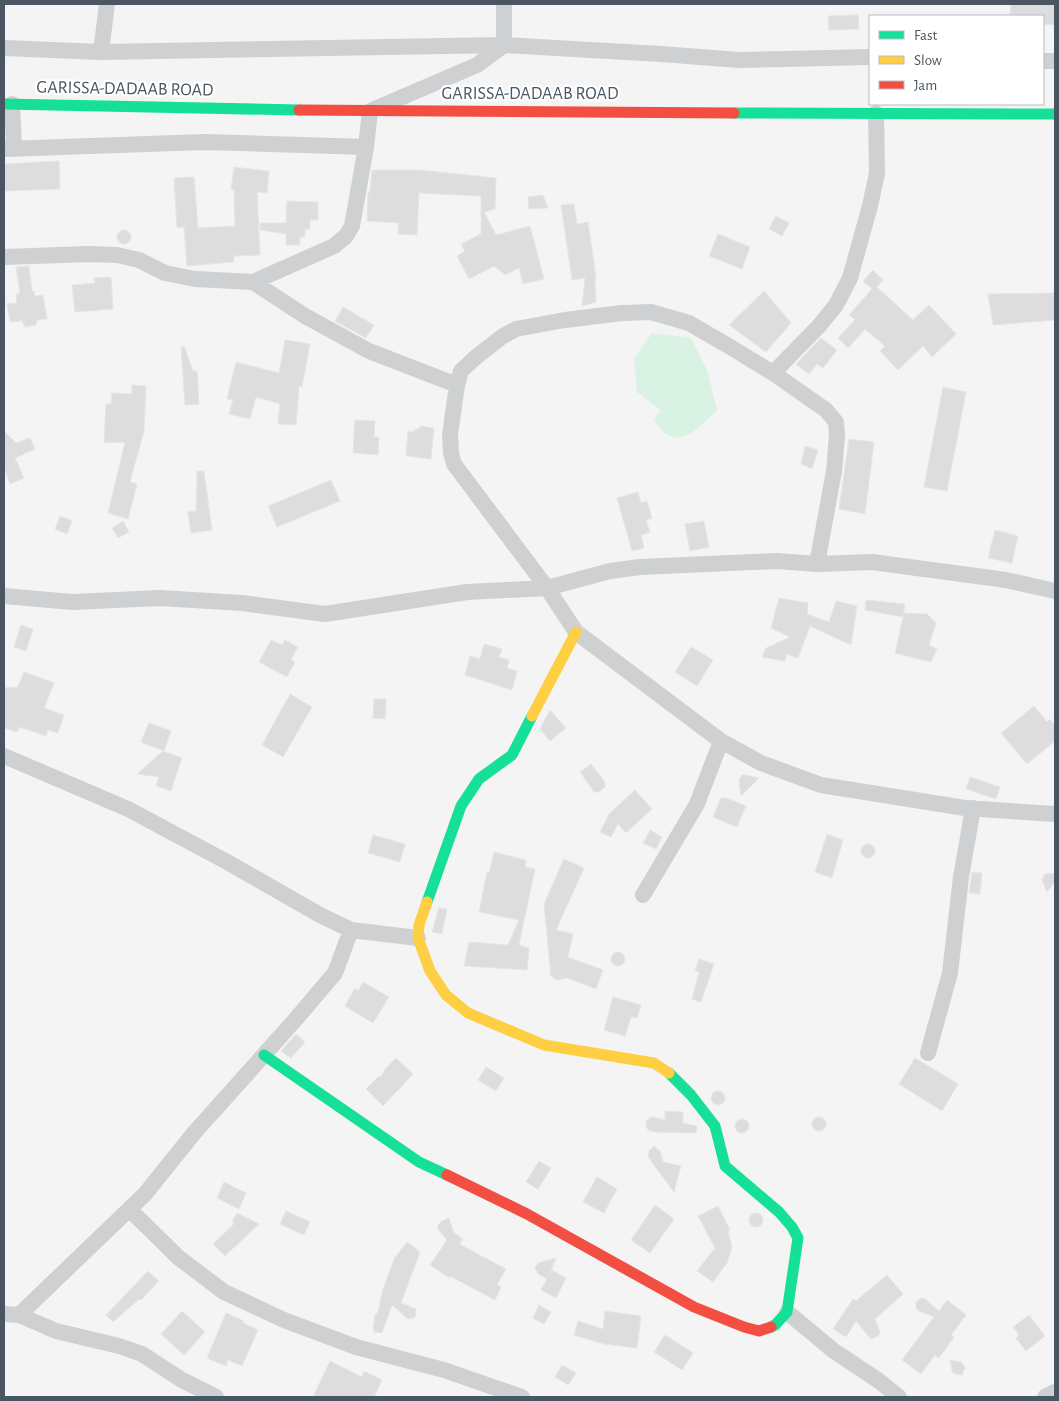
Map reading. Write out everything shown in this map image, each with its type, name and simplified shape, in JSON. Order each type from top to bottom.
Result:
[{"type":"main road","name":"GARISSA-DADAAB ROAD","points":[[8,104],[370,111],[1055,114]]},
{"type":"main road","points":[[264,1055],[419,1162],[527,1214],[694,1307],[759,1331],[775,1325],[787,1312],[798,1238],[796,1232],[779,1212],[725,1166],[715,1126],[691,1095],[672,1075],[654,1063],[544,1044],[468,1013],[446,995],[430,971],[418,938],[419,925],[461,806],[479,779],[512,755],[576,632]]},
{"type":"street","points":[[100,52],[107,4]]},
{"type":"street","points":[[504,4],[504,45]]},
{"type":"street","points":[[4,257],[117,255],[138,260],[166,273],[195,279],[253,282],[334,246],[346,236],[352,226],[366,147],[370,111],[477,65],[504,45]]},
{"type":"street","points":[[4,48],[100,52],[504,45],[739,60],[869,57]]},
{"type":"street","points":[[8,104],[9,149],[204,142],[366,147]]},
{"type":"street","points":[[773,373],[836,306],[850,278],[877,173],[876,113]]},
{"type":"street","points":[[253,282],[305,316],[369,351],[456,386]]},
{"type":"street","points":[[817,564],[834,471],[837,435],[836,422],[826,410],[773,373],[689,323],[650,312],[622,313],[565,320],[516,329],[503,336],[476,357],[462,371],[456,386],[450,435],[450,453],[454,464],[547,588],[576,632],[721,741],[761,763],[821,785],[973,808],[1055,814]]},
{"type":"street","points":[[4,596],[72,602],[160,598],[242,603],[325,614],[467,592],[547,588],[610,571],[640,567],[777,562],[817,564],[872,562],[1006,580],[1055,591]]},
{"type":"street","points":[[642,895],[697,804],[721,741]]},
{"type":"street","points":[[4,756],[128,809],[229,863],[320,915],[352,930],[418,938]]},
{"type":"street","points":[[928,1052],[950,973],[961,877],[973,808]]},
{"type":"street","points":[[216,1397],[182,1380],[142,1354],[119,1346],[56,1331],[11,1315],[145,1194],[194,1133],[334,973],[352,930]]},
{"type":"street","points":[[130,1209],[179,1258],[224,1292],[284,1320],[356,1347],[444,1370],[522,1397]]},
{"type":"street","points":[[787,1312],[834,1351],[899,1397]]},
{"type":"street","points":[[1045,1397],[1055,1392]]},
{"type":"green space","points":[[652,333],[691,338],[707,370],[717,410],[686,436],[678,438],[670,436],[662,430],[654,419],[661,410],[637,392],[634,359]]},
{"type":"building","points":[[1011,4],[1055,4],[1055,25],[1044,24],[1044,15],[1010,15]]},
{"type":"building","points":[[858,15],[859,29],[829,30],[828,16]]},
{"type":"building","points":[[59,161],[60,189],[4,191],[4,164]]},
{"type":"building","points":[[234,167],[269,171],[267,193],[257,192],[260,255],[234,256],[234,262],[187,266],[184,227],[177,228],[174,178],[194,177],[198,228],[235,226],[234,190],[231,189]]},
{"type":"building","points":[[372,170],[419,170],[496,178],[495,209],[484,212],[496,235],[530,226],[544,279],[523,284],[519,268],[505,275],[494,266],[469,279],[457,256],[465,251],[461,244],[481,234],[481,196],[419,193],[417,235],[398,234],[399,223],[367,221],[368,192],[370,192]]},
{"type":"building","points":[[543,195],[548,208],[529,209],[528,197]]},
{"type":"building","points":[[287,201],[318,202],[318,220],[310,220],[310,229],[305,229],[305,237],[300,237],[300,245],[286,245],[286,234],[260,230],[260,223],[286,223]]},
{"type":"building","points":[[574,204],[577,224],[588,222],[596,277],[596,302],[582,306],[585,278],[572,280],[561,205]]},
{"type":"building","points":[[776,216],[789,223],[782,236],[769,229]]},
{"type":"building","points":[[124,230],[129,232],[131,237],[129,242],[124,244],[119,242],[117,237],[119,232]]},
{"type":"building","points":[[718,234],[750,247],[742,269],[709,256]]},
{"type":"building","points":[[29,266],[32,291],[34,291],[35,296],[43,295],[47,319],[37,320],[36,325],[25,327],[22,321],[10,322],[7,304],[17,303],[16,294],[20,293],[16,267]]},
{"type":"building","points":[[873,270],[883,280],[877,287],[913,320],[929,305],[956,334],[932,357],[923,346],[898,370],[880,351],[885,346],[865,329],[848,348],[838,338],[855,320],[849,315],[872,289],[863,281]]},
{"type":"building","points":[[111,277],[113,309],[75,312],[72,285],[95,283],[94,278]]},
{"type":"building","points":[[764,291],[791,323],[766,352],[729,325]]},
{"type":"building","points":[[1055,293],[1055,320],[993,325],[988,294]]},
{"type":"building","points":[[343,307],[374,325],[366,338],[335,321]]},
{"type":"building","points":[[821,338],[837,350],[823,368],[817,364],[809,374],[796,364]]},
{"type":"building","points":[[285,340],[310,344],[302,387],[299,386],[296,425],[278,424],[280,404],[256,397],[250,419],[229,414],[233,400],[227,399],[236,362],[279,373]]},
{"type":"building","points":[[184,346],[193,371],[197,371],[199,404],[185,405],[181,347]]},
{"type":"building","points":[[132,385],[146,386],[144,431],[130,482],[137,484],[128,519],[108,513],[125,442],[104,443],[106,404],[111,404],[112,393],[132,394]]},
{"type":"building","points":[[943,387],[966,392],[947,491],[924,487]]},
{"type":"building","points":[[355,420],[375,421],[374,437],[379,437],[378,455],[353,453]]},
{"type":"building","points":[[420,426],[434,428],[431,459],[406,456],[408,431],[415,432],[415,429],[419,429]]},
{"type":"building","points":[[4,431],[16,443],[30,438],[35,449],[15,458],[24,478],[10,484],[4,467]]},
{"type":"building","points":[[849,439],[874,442],[865,514],[839,509]]},
{"type":"building","points":[[805,446],[818,450],[812,469],[801,464]]},
{"type":"building","points":[[197,471],[204,471],[212,530],[191,533],[188,512],[196,511]]},
{"type":"building","points":[[331,480],[340,501],[277,527],[268,506]]},
{"type":"building","points":[[638,492],[641,503],[647,501],[652,518],[646,520],[650,532],[641,535],[644,548],[632,551],[617,498]]},
{"type":"building","points":[[60,516],[72,521],[67,534],[55,529]]},
{"type":"building","points":[[123,521],[129,532],[118,538],[112,528]]},
{"type":"building","points":[[704,521],[709,547],[690,551],[685,524]]},
{"type":"building","points":[[995,530],[1018,536],[1012,563],[988,558]]},
{"type":"building","points":[[779,598],[808,603],[807,614],[829,622],[836,601],[857,606],[851,645],[810,626],[798,658],[786,654],[785,661],[762,657],[766,649],[764,649],[790,637],[771,628]]},
{"type":"building","points":[[866,600],[905,604],[903,617],[865,610]]},
{"type":"building","points":[[904,613],[927,614],[936,623],[929,645],[937,649],[931,662],[895,653]]},
{"type":"building","points":[[21,625],[33,629],[26,651],[14,647]]},
{"type":"building","points":[[271,640],[282,645],[285,640],[298,647],[291,660],[295,662],[287,677],[259,662]]},
{"type":"building","points":[[484,644],[502,649],[499,657],[509,660],[507,668],[517,671],[512,690],[465,675],[470,656],[480,659]]},
{"type":"building","points":[[691,647],[713,660],[697,686],[675,672]]},
{"type":"building","points":[[24,672],[54,683],[44,708],[64,715],[58,733],[48,730],[46,736],[19,727],[17,732],[4,728],[4,688],[18,687]]},
{"type":"building","points":[[290,694],[312,707],[283,757],[262,745]]},
{"type":"building","points":[[374,699],[386,699],[385,719],[373,718]]},
{"type":"building","points":[[1034,706],[1047,722],[1050,719],[1055,726],[1055,741],[1027,764],[1001,733]]},
{"type":"building","points":[[550,710],[566,728],[550,741],[540,729]]},
{"type":"building","points":[[149,723],[171,731],[164,751],[141,742]]},
{"type":"building","points":[[163,751],[182,758],[171,791],[156,786],[159,777],[137,774]]},
{"type":"building","points":[[591,764],[605,782],[605,787],[599,792],[594,792],[580,772]]},
{"type":"building","points":[[742,775],[759,778],[741,796],[739,780]]},
{"type":"building","points":[[970,777],[1000,787],[996,799],[966,789]]},
{"type":"building","points":[[635,790],[652,809],[626,833],[618,824],[611,837],[600,832],[609,814]]},
{"type":"building","points":[[721,798],[726,798],[746,806],[737,827],[713,817]]},
{"type":"building","points":[[650,830],[662,837],[656,849],[643,843]]},
{"type":"building","points":[[827,834],[843,840],[832,878],[815,872]]},
{"type":"building","points":[[373,835],[405,844],[400,862],[368,853]]},
{"type":"building","points":[[868,844],[873,846],[875,851],[873,856],[868,858],[863,856],[861,851],[863,846]]},
{"type":"building","points":[[494,852],[526,860],[525,867],[535,869],[519,945],[529,948],[527,970],[464,966],[469,942],[508,945],[519,920],[479,912],[487,872],[489,873]]},
{"type":"building","points":[[564,859],[584,868],[556,930],[573,934],[568,957],[603,970],[596,989],[567,978],[557,980],[551,976],[544,904]]},
{"type":"building","points":[[972,872],[982,873],[980,894],[969,893]]},
{"type":"building","points":[[1045,874],[1055,874],[1055,881],[1047,892],[1042,880]]},
{"type":"building","points":[[439,908],[447,909],[442,934],[432,932]]},
{"type":"building","points":[[618,952],[623,954],[625,959],[623,964],[618,966],[613,964],[611,959],[613,954]]},
{"type":"building","points":[[699,959],[714,964],[701,1002],[692,999],[699,972],[695,971]]},
{"type":"building","points":[[363,982],[389,997],[373,1023],[345,1006],[355,988],[358,991]]},
{"type":"building","points":[[613,997],[641,1005],[637,1018],[631,1017],[625,1036],[604,1030]]},
{"type":"building","points":[[296,1034],[305,1042],[291,1058],[281,1051]]},
{"type":"building","points":[[396,1058],[413,1074],[383,1106],[366,1089],[379,1076],[381,1077],[385,1069]]},
{"type":"building","points":[[915,1058],[958,1084],[942,1111],[899,1084]]},
{"type":"building","points":[[486,1067],[504,1078],[496,1091],[478,1080]]},
{"type":"building","points":[[718,1091],[723,1093],[725,1098],[723,1103],[718,1105],[713,1103],[711,1098],[713,1093]]},
{"type":"building","points":[[665,1111],[683,1112],[683,1123],[697,1126],[696,1133],[655,1132],[648,1130],[646,1126],[647,1120],[652,1117],[665,1120]]},
{"type":"building","points":[[819,1117],[824,1119],[826,1124],[824,1129],[819,1131],[814,1129],[812,1124],[814,1119]]},
{"type":"building","points":[[742,1119],[747,1121],[749,1126],[747,1131],[742,1133],[737,1131],[735,1126],[737,1121]]},
{"type":"building","points":[[654,1146],[660,1151],[663,1162],[681,1166],[674,1192],[648,1157],[649,1151]]},
{"type":"building","points":[[539,1161],[551,1168],[538,1189],[526,1182]]},
{"type":"building","points":[[597,1177],[617,1189],[604,1213],[583,1202]]},
{"type":"building","points":[[224,1182],[246,1193],[239,1209],[217,1198]]},
{"type":"building","points":[[655,1205],[674,1219],[650,1253],[631,1240]]},
{"type":"building","points":[[718,1206],[730,1230],[728,1232],[732,1247],[727,1263],[713,1282],[697,1271],[715,1248],[698,1216]]},
{"type":"building","points":[[286,1211],[310,1222],[304,1235],[280,1224]]},
{"type":"building","points":[[237,1213],[259,1224],[225,1256],[213,1244],[233,1225],[233,1220]]},
{"type":"building","points":[[756,1213],[761,1215],[763,1220],[761,1225],[756,1227],[751,1225],[749,1220],[751,1215]]},
{"type":"building","points":[[449,1218],[454,1233],[463,1239],[459,1244],[506,1269],[497,1285],[501,1287],[495,1300],[450,1276],[450,1278],[430,1265],[447,1240],[438,1229],[438,1225]]},
{"type":"building","points":[[407,1242],[420,1252],[401,1303],[416,1309],[416,1315],[414,1318],[408,1319],[392,1305],[382,1333],[377,1332],[375,1334],[373,1330],[375,1315],[378,1312],[382,1292],[394,1259]]},
{"type":"building","points":[[556,1258],[550,1274],[552,1270],[566,1278],[556,1298],[541,1290],[547,1279],[538,1274],[535,1268],[538,1263]]},
{"type":"building","points":[[148,1271],[159,1281],[141,1300],[139,1299],[113,1322],[106,1315]]},
{"type":"building","points":[[887,1275],[903,1294],[875,1319],[880,1332],[879,1335],[872,1339],[856,1321],[846,1337],[833,1329],[853,1299],[856,1301]]},
{"type":"building","points":[[922,1298],[939,1311],[947,1300],[966,1315],[951,1335],[954,1337],[939,1358],[935,1355],[921,1374],[902,1360],[934,1317],[916,1308],[916,1302]]},
{"type":"building","points":[[539,1305],[551,1312],[544,1324],[533,1318]]},
{"type":"building","points":[[182,1311],[205,1332],[184,1355],[161,1334]]},
{"type":"building","points":[[605,1311],[641,1316],[637,1348],[604,1344],[574,1335],[578,1321],[603,1329]]},
{"type":"building","points":[[226,1313],[258,1330],[242,1366],[228,1360],[226,1366],[207,1358]]},
{"type":"building","points":[[1029,1315],[1045,1336],[1026,1351],[1016,1338],[1019,1335],[1013,1327]]},
{"type":"building","points":[[665,1335],[693,1353],[682,1370],[654,1352]]},
{"type":"building","points":[[950,1360],[961,1362],[964,1365],[965,1368],[962,1375],[954,1374]]},
{"type":"building","points":[[330,1361],[362,1377],[364,1371],[382,1380],[374,1397],[313,1397]]},
{"type":"building","points":[[562,1365],[576,1373],[568,1385],[555,1377]]},
{"type":"traffic: fast","points":[[4,104],[299,110]]},
{"type":"traffic: fast","points":[[734,113],[1055,114]]},
{"type":"traffic: fast","points":[[427,902],[461,806],[479,779],[512,755],[532,716]]},
{"type":"traffic: fast","points":[[264,1055],[419,1162],[447,1175]]},
{"type":"traffic: fast","points":[[669,1073],[691,1095],[715,1126],[725,1166],[779,1212],[792,1227],[798,1238],[787,1312],[771,1327]]},
{"type":"traffic: slow","points":[[532,716],[576,632]]},
{"type":"traffic: slow","points":[[427,902],[419,925],[418,938],[430,971],[446,995],[468,1013],[544,1045],[654,1063],[669,1073]]},
{"type":"traffic: jam","points":[[299,110],[734,113]]},
{"type":"traffic: jam","points":[[447,1175],[527,1214],[694,1307],[759,1331],[771,1327]]}]
